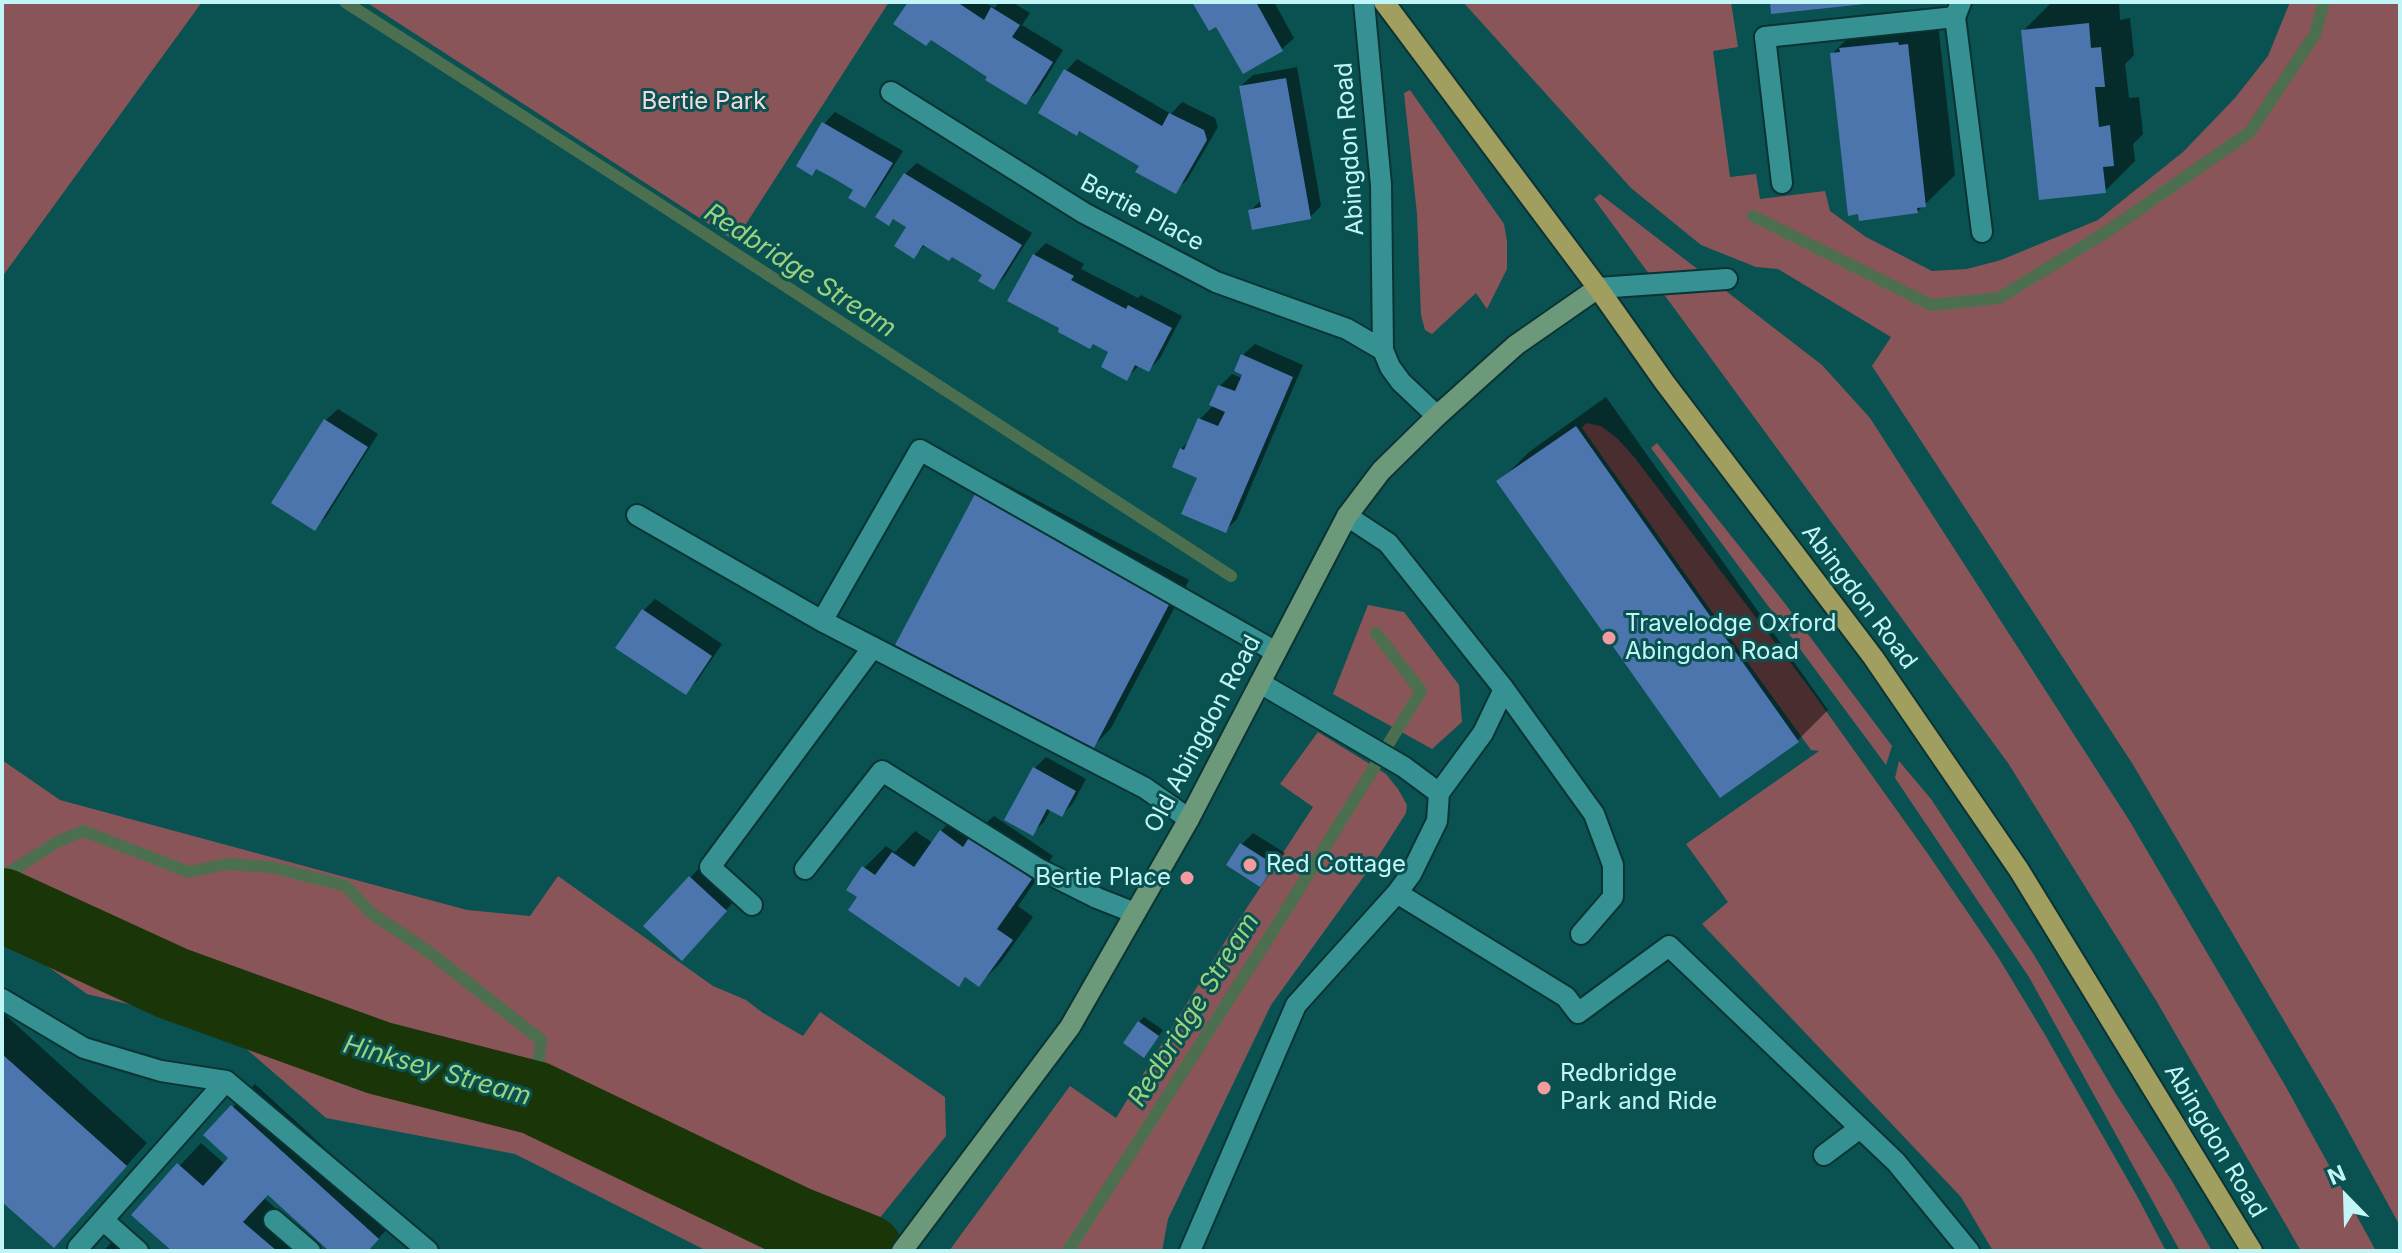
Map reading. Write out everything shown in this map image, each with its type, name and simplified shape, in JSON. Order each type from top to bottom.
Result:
[{"type":"main road","name":"Abingdon Road","points":[[1384,2],[1598,288],[1665,383],[1873,657],[2019,870],[2252,1251]]},
{"type":"street","name":"Abingdon Road","points":[[1364,2],[1381,185],[1383,350],[1401,382],[1437,416]]},
{"type":"street","points":[[1782,183],[1765,37],[1958,9],[1982,232]]},
{"type":"street","name":"Bertie Place","points":[[891,92],[1084,213],[1216,282],[1347,329],[1383,350]]},
{"type":"street","points":[[1598,288],[1727,279]]},
{"type":"street","name":"Old Abingdon Road","points":[[902,1251],[1070,1027],[1189,819],[1347,516],[1381,471],[1437,416],[1516,345],[1598,288]]},
{"type":"street","points":[[822,621],[920,450],[1276,652]]},
{"type":"street","points":[[637,515],[822,621],[1145,788],[1189,819]]},
{"type":"street","points":[[1347,516],[1388,543],[1504,689],[1594,814],[1613,865],[1613,897],[1581,934]]},
{"type":"street","points":[[752,905],[710,867],[873,647]]},
{"type":"street","points":[[1260,683],[1404,767],[1439,793]]},
{"type":"street","points":[[1190,1251],[1296,1005],[1411,874],[1437,821],[1439,793],[1483,733],[1504,689]]},
{"type":"street","points":[[805,869],[882,771],[1039,869],[1135,913]]},
{"type":"street","points":[[1397,893],[1566,997],[1578,1013],[1669,946],[1896,1162],[1969,1251]]},
{"type":"street","points":[[2,999],[84,1048],[161,1071],[226,1081],[428,1251]]},
{"type":"street","points":[[78,1248],[226,1081]]},
{"type":"street","points":[[1824,1155],[1860,1128]]},
{"type":"street","points":[[103,1220],[138,1251]]},
{"type":"street","points":[[274,1220],[310,1251]]},
{"type":"green space","points":[[2,2],[202,2],[2,277]]},
{"type":"green space","name":"Bertie Park","points":[[366,2],[889,2],[735,241]]},
{"type":"green space","points":[[1463,2],[1731,2],[1738,47],[1713,51],[1730,177],[1756,174],[1760,199],[1825,191],[1830,211],[1866,237],[1932,271],[1967,269],[2001,260],[2098,220],[2183,152],[2235,98],[2268,56],[2290,2],[2400,2],[2400,1226],[2335,1107],[2132,763],[1872,366],[1891,337],[1778,269],[1756,267],[1701,245],[1631,188]]},
{"type":"green space","points":[[1410,90],[1504,224],[1507,241],[1507,269],[1487,309],[1476,293],[1432,334],[1425,330],[1421,315],[1417,214],[1404,93]]},
{"type":"green space","points":[[1600,194],[1822,365],[1870,418],[2129,820],[2286,1087],[2376,1251],[2301,1251],[2157,1002],[2008,763],[1594,199]]},
{"type":"green space","points":[[1586,423],[1601,426],[1635,458],[1811,690],[1928,854],[1998,957],[2044,1033],[2166,1251],[1993,1251],[1961,1197],[1702,924],[1728,902],[1686,844],[1819,751],[1811,750],[1758,677],[1582,428]]},
{"type":"green space","points":[[1657,443],[1783,601],[1892,746],[1886,765],[1651,448]]},
{"type":"green space","points":[[1368,605],[1404,612],[1459,685],[1462,722],[1432,749],[1333,694]]},
{"type":"green space","points":[[1318,732],[1386,774],[1407,805],[1406,813],[1271,1005],[1168,1219],[1162,1251],[949,1251],[1070,1086],[1116,1118],[1229,935],[1313,807],[1280,784]]},
{"type":"green space","points":[[2,760],[60,800],[467,910],[530,916],[558,876],[713,986],[746,1000],[803,1036],[820,1012],[945,1097],[946,1136],[853,1251],[707,1251],[515,1154],[326,1118],[221,1027],[87,994],[40,961],[2,944]]},
{"type":"green space","points":[[1899,761],[1931,799],[2034,955],[2212,1251],[2180,1251],[2029,977],[1895,778]]},
{"type":"building","points":[[908,2],[957,2],[984,20],[991,7],[1020,25],[1012,37],[1053,62],[1026,105],[985,80],[987,77],[931,40],[926,46],[893,24]]},
{"type":"building","points":[[1192,2],[1256,2],[1283,51],[1243,74],[1216,27],[1209,31]]},
{"type":"building","points":[[1770,2],[1865,2],[1865,4],[1771,14]]},
{"type":"building","points":[[2089,23],[2091,48],[2101,47],[2105,87],[2095,87],[2099,127],[2110,125],[2114,166],[2103,167],[2106,193],[2039,200],[2021,30]]},
{"type":"building","points":[[1898,42],[1899,45],[1908,44],[1926,207],[1917,208],[1918,213],[1859,221],[1858,214],[1848,216],[1830,53],[1840,52],[1839,48]]},
{"type":"building","points":[[1064,69],[1162,126],[1169,113],[1204,130],[1207,140],[1176,194],[1135,172],[1139,166],[1079,131],[1077,136],[1038,113]]},
{"type":"building","points":[[1286,78],[1311,219],[1252,230],[1248,210],[1261,207],[1239,86]]},
{"type":"building","points":[[822,122],[893,163],[865,208],[848,198],[853,190],[816,169],[812,176],[796,166]]},
{"type":"building","points":[[904,173],[1022,245],[994,290],[978,281],[982,275],[952,257],[949,261],[923,245],[914,259],[894,246],[906,227],[893,219],[889,226],[875,217]]},
{"type":"building","points":[[1033,254],[1074,276],[1071,280],[1126,309],[1128,305],[1172,328],[1149,372],[1135,365],[1127,381],[1101,367],[1108,352],[1093,344],[1090,349],[1058,332],[1059,328],[1007,301]]},
{"type":"building","points":[[1241,354],[1293,377],[1226,533],[1181,514],[1197,478],[1172,467],[1180,448],[1184,450],[1198,418],[1218,426],[1225,412],[1209,405],[1218,385],[1235,391],[1242,375],[1234,371]]},
{"type":"building","points":[[324,419],[368,447],[315,531],[271,503]]},
{"type":"building","points":[[1576,426],[1799,742],[1720,798],[1496,481]]},
{"type":"building","points":[[975,494],[1173,597],[1094,748],[895,645]]},
{"type":"building","points":[[642,609],[712,656],[686,695],[615,648]]},
{"type":"building","points":[[1033,767],[1076,791],[1062,817],[1047,809],[1033,836],[1004,820]]},
{"type":"building","points":[[940,830],[963,847],[970,836],[1032,879],[997,929],[1013,940],[979,987],[965,977],[959,987],[848,910],[857,897],[846,890],[862,866],[875,875],[892,852],[914,867]]},
{"type":"building","name":"Red Cottage","points":[[1240,843],[1275,865],[1260,887],[1226,865]]},
{"type":"building","points":[[689,876],[727,911],[682,961],[643,926]]},
{"type":"building","points":[[1138,1021],[1159,1036],[1144,1058],[1123,1043]]},
{"type":"building","points":[[2,1054],[127,1166],[54,1248],[2,1202]]},
{"type":"building","points":[[231,1105],[379,1239],[368,1251],[329,1251],[268,1195],[243,1222],[277,1251],[172,1251],[131,1215],[177,1163],[203,1186],[228,1158],[203,1135]]},
{"type":"waterway","name":"Redbridge Stream","points":[[345,2],[1231,576]]},
{"type":"waterway","points":[[1753,216],[1931,305],[1999,298],[2108,231],[2250,132],[2315,34],[2324,2]]},
{"type":"waterway","name":"Redbridge Stream","points":[[1068,1251],[1280,920],[1421,691],[1376,633]]},
{"type":"waterway","points":[[2,877],[57,842],[83,831],[189,872],[226,864],[271,867],[346,886],[371,913],[429,952],[541,1040],[535,1098]]},
{"type":"waterway","name":"Hinksey Stream","points":[[2,905],[172,983],[379,1058],[535,1098],[796,1223],[866,1251]]},
{"type":"place","name":"Travelodge Oxford Abingdon Road","points":[[1609,638]]},
{"type":"place","name":"Red Cottage","points":[[1250,865]]},
{"type":"place","name":"Bertie Place","points":[[1187,878]]},
{"type":"place","name":"Redbridge Park and Ride","points":[[1544,1088]]}]
